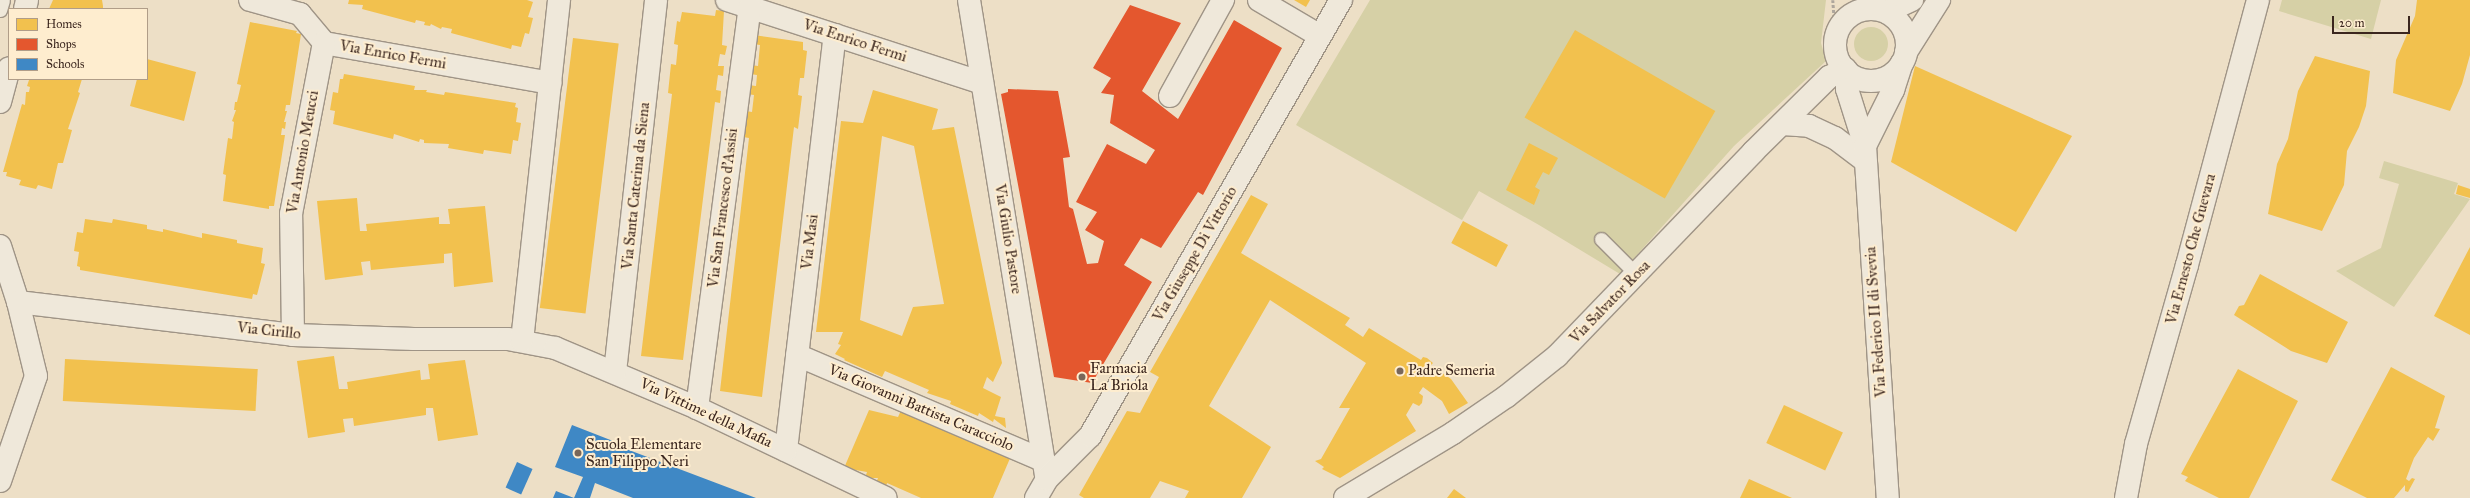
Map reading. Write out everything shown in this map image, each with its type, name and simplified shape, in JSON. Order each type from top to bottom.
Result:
[{"type":"street","name":"Via Enrico Fermi","points":[[250,0],[300,14],[324,43],[550,83]]},
{"type":"street","points":[[522,341],[559,0]]},
{"type":"street","name":"Via Santa Caterina da Siena","points":[[615,372],[656,0]]},
{"type":"street","name":"Via Enrico Fermi","points":[[727,0],[982,83]]},
{"type":"street","name":"Via Giulio Pastore","points":[[968,0],[1046,470]]},
{"type":"street","points":[[1170,96],[1223,0]]},
{"type":"street","points":[[1259,0],[1320,36]]},
{"type":"street","name":"Via Giuseppe Di Vittorio","points":[[1036,498],[1046,470],[1090,436],[1341,0]]},
{"type":"street","points":[[1842,0],[1836,50],[1846,70],[1863,79],[1881,79],[1890,75],[1904,58],[1939,0]]},
{"type":"street","points":[[1839,30],[1860,11],[1912,0]]},
{"type":"street","name":"Via Ernesto Che Guevara","points":[[2126,498],[2136,444],[2187,265],[2258,0]]},
{"type":"street","name":"Via San Francesco d'Assisi","points":[[697,408],[750,7]]},
{"type":"street","points":[[1782,124],[1809,126],[1865,154],[1893,90],[1904,58],[1903,29],[1879,7]]},
{"type":"street","name":"Via Masi","points":[[786,450],[835,35]]},
{"type":"street","name":"Via Antonio Meucci","points":[[293,335],[291,214],[324,43]]},
{"type":"street","name":"Via Salvator Rosa","points":[[1345,498],[1453,433],[1507,396],[1557,356],[1829,77],[1846,70]]},
{"type":"street","name":"Via Federico II di Svevia","points":[[1846,70],[1847,89],[1865,154],[1888,498]]},
{"type":"street","points":[[0,102],[8,72]]},
{"type":"street","points":[[0,246],[18,302],[36,376],[0,481]]},
{"type":"street","name":"Via Cirillo","points":[[18,302],[293,335],[522,341]]},
{"type":"street","name":"Via Vittime della Mafia","points":[[522,341],[555,348],[615,372],[697,408],[886,498]]},
{"type":"street","name":"Via Giovanni Battista Caracciolo","points":[[797,355],[1046,470]]},
{"type":"lane","points":[[0,10],[3,0]]},
{"type":"lane","points":[[1601,239],[1638,274]]},
{"type":"path","points":[[1833,0],[1839,30]]},
{"type":"shaded area","points":[[1370,0],[1826,0],[1821,43],[1826,61],[1734,146],[1620,274],[1479,191],[1462,220],[1296,125]]},
{"type":"shaded area","points":[[2282,0],[2381,0],[2371,39],[2279,11]]},
{"type":"shaded area","points":[[1868,27],[1874,27],[1878,28],[1885,34],[1888,44],[1887,51],[1881,58],[1874,61],[1868,61],[1864,60],[1857,54],[1854,47],[1854,41],[1855,37],[1861,30]]},
{"type":"shaded area","points":[[2384,161],[2458,183],[2454,194],[2470,199],[2394,307],[2336,271],[2381,248],[2399,184],[2379,178]]},
{"type":"building: Homes","points":[[53,0],[102,0],[103,6],[103,8],[49,8]]},
{"type":"building: Homes","points":[[349,0],[527,0],[533,2],[528,17],[533,18],[529,34],[525,33],[521,47],[512,45],[511,49],[451,33],[452,29],[442,27],[441,29],[431,24],[430,26],[424,25],[425,22],[416,20],[415,23],[362,9],[363,5],[348,4]]},
{"type":"building: Homes","points":[[1294,0],[1310,0],[1306,7]]},
{"type":"building: Homes","points":[[2417,0],[2470,0],[2470,55],[2462,84],[2450,111],[2393,93],[2396,60],[2415,16]]},
{"type":"building: Homes","points":[[716,10],[724,11],[722,45],[727,46],[725,55],[720,54],[718,66],[724,66],[723,76],[718,75],[716,90],[721,91],[720,103],[715,102],[683,360],[641,356],[672,94],[668,93],[671,64],[676,65],[678,45],[674,44],[677,21],[680,22],[682,12],[715,16]]},
{"type":"building: Homes","points":[[250,22],[297,31],[296,33],[301,34],[290,105],[286,105],[285,111],[287,111],[284,122],[286,122],[285,129],[282,128],[281,135],[285,135],[274,206],[269,206],[269,209],[223,201],[226,175],[223,174],[228,138],[232,139],[234,122],[232,121],[236,110],[234,110],[235,102],[237,102],[241,85],[237,84]]},
{"type":"building: Homes","points":[[1575,30],[1715,111],[1665,198],[1524,117]]},
{"type":"building: Homes","points":[[754,35],[803,42],[803,50],[807,51],[804,78],[800,78],[798,95],[802,96],[798,129],[794,127],[762,397],[720,391],[749,138],[743,137],[746,111],[752,112],[754,95],[747,94],[748,85],[756,86],[757,75],[750,74],[751,65],[758,66],[760,45],[753,44]]},
{"type":"building: Homes","points":[[573,38],[619,44],[586,314],[540,308]]},
{"type":"building: Homes","points":[[2315,56],[2370,71],[2366,106],[2359,127],[2347,151],[2344,185],[2322,231],[2268,214],[2277,164],[2288,139],[2298,91]]},
{"type":"building: Homes","points":[[148,59],[196,72],[184,121],[130,106],[137,80],[148,80]]},
{"type":"building: Homes","points":[[1915,66],[2072,136],[2016,232],[1891,162]]},
{"type":"building: Homes","points":[[344,74],[415,86],[414,90],[427,90],[426,92],[444,95],[445,92],[516,103],[515,107],[518,108],[516,122],[521,123],[518,141],[513,140],[511,154],[484,150],[483,154],[448,148],[449,144],[424,143],[424,140],[420,139],[419,142],[394,134],[393,139],[333,124],[335,111],[330,110],[333,92],[338,93],[340,79],[343,79]]},
{"type":"building: Homes","points":[[29,80],[82,80],[78,92],[80,93],[68,129],[72,130],[63,163],[58,163],[52,189],[38,185],[36,189],[19,185],[21,180],[6,176],[7,172],[3,172],[22,104],[25,105],[26,92],[29,92],[30,87],[27,86]]},
{"type":"building: Homes","points":[[873,90],[938,109],[932,130],[954,127],[1002,363],[993,382],[987,377],[983,388],[1001,397],[995,416],[1005,418],[1006,428],[994,419],[993,422],[979,413],[978,416],[950,404],[951,401],[927,393],[929,390],[885,371],[882,377],[844,360],[845,359],[835,354],[841,345],[838,344],[843,332],[816,332],[841,121],[863,123]],"holes":[[[882,136],[914,146],[944,304],[913,307],[902,336],[860,320]]]},
{"type":"building: Homes","points":[[1529,143],[1558,158],[1549,175],[1543,172],[1535,187],[1540,190],[1534,205],[1506,190]]},
{"type":"building: Homes","points":[[2458,185],[2470,189],[2470,198],[2456,194]]},
{"type":"building: Homes","name":"Padre Semeria","points":[[1251,195],[1268,204],[1241,253],[1350,318],[1345,325],[1363,337],[1369,328],[1421,360],[1423,357],[1427,358],[1433,363],[1427,369],[1430,371],[1434,367],[1451,379],[1468,403],[1449,414],[1442,401],[1423,387],[1419,393],[1423,396],[1422,403],[1419,406],[1413,403],[1406,415],[1416,431],[1340,478],[1322,469],[1324,467],[1315,461],[1321,459],[1350,408],[1339,408],[1366,363],[1270,300],[1209,406],[1271,447],[1242,498],[1185,498],[1189,491],[1160,481],[1150,498],[1084,498],[1079,495],[1127,411],[1140,413],[1159,377],[1150,372]]},
{"type":"building: Homes","points":[[357,198],[360,231],[367,231],[366,224],[439,217],[439,224],[450,224],[448,209],[485,206],[493,282],[454,287],[452,253],[444,254],[444,263],[371,270],[370,261],[361,262],[363,275],[325,280],[317,201]]},
{"type":"building: Homes","points":[[85,219],[112,223],[113,219],[147,225],[147,229],[163,232],[163,229],[202,238],[202,233],[237,240],[237,243],[263,248],[261,263],[265,264],[257,295],[253,294],[252,299],[80,270],[80,267],[77,266],[79,252],[74,251],[77,232],[83,233]]},
{"type":"building: Homes","points":[[1463,221],[1508,245],[1496,267],[1451,243]]},
{"type":"building: Homes","points":[[2470,247],[2470,335],[2434,316]]},
{"type":"building: Homes","points":[[2260,274],[2348,322],[2327,363],[2291,351],[2234,315],[2239,306],[2244,305]]},
{"type":"building: Homes","points":[[334,356],[339,389],[348,389],[347,382],[420,370],[421,380],[430,379],[428,364],[465,360],[478,435],[438,441],[433,408],[426,408],[426,415],[354,426],[353,418],[343,419],[345,432],[308,438],[297,361]]},
{"type":"building: Homes","points":[[65,359],[258,369],[256,411],[63,401]]},
{"type":"building: Homes","points":[[2391,367],[2445,396],[2435,428],[2440,429],[2433,441],[2428,437],[2414,458],[2406,479],[2409,481],[2412,478],[2415,479],[2408,492],[2405,491],[2405,485],[2394,498],[2367,498],[2331,480]]},
{"type":"building: Homes","points":[[2238,369],[2298,401],[2249,498],[2219,498],[2185,481],[2188,477],[2181,474]]},
{"type":"building: Homes","points":[[1784,405],[1843,432],[1825,471],[1766,443]]},
{"type":"building: Homes","points":[[903,406],[1011,456],[993,498],[921,498],[887,483],[886,487],[876,483],[878,478],[865,478],[867,472],[844,468],[869,410],[898,417]]},
{"type":"building: Homes","points":[[1749,479],[1792,498],[1740,498]]},
{"type":"building: Homes","points":[[1454,489],[1466,498],[1447,498]]},
{"type":"building: Shops","points":[[1130,5],[1181,23],[1142,91],[1178,119],[1234,20],[1282,48],[1203,195],[1198,192],[1161,248],[1141,238],[1124,265],[1152,282],[1092,383],[1054,377],[1001,94],[1008,92],[1008,89],[1058,91],[1070,157],[1063,158],[1069,207],[1073,209],[1087,264],[1098,263],[1104,241],[1085,230],[1097,212],[1076,202],[1107,144],[1146,164],[1155,150],[1110,123],[1114,95],[1101,93],[1111,78],[1093,68]]},
{"type":"building: Schools","points":[[572,425],[613,441],[613,444],[756,498],[633,498],[595,483],[590,498],[574,498],[583,477],[555,467]]},
{"type":"building: Schools","points":[[517,462],[533,469],[521,494],[506,488]]},
{"type":"building: Schools","points":[[556,491],[574,498],[553,498]]},
{"type":"place","name":"Padre Semeria","points":[[1400,371]]},
{"type":"place","name":"Farmacia La Briola","points":[[1082,377]]},
{"type":"place","name":"Scuola Elementare San Filippo Neri","points":[[578,453]]}]
